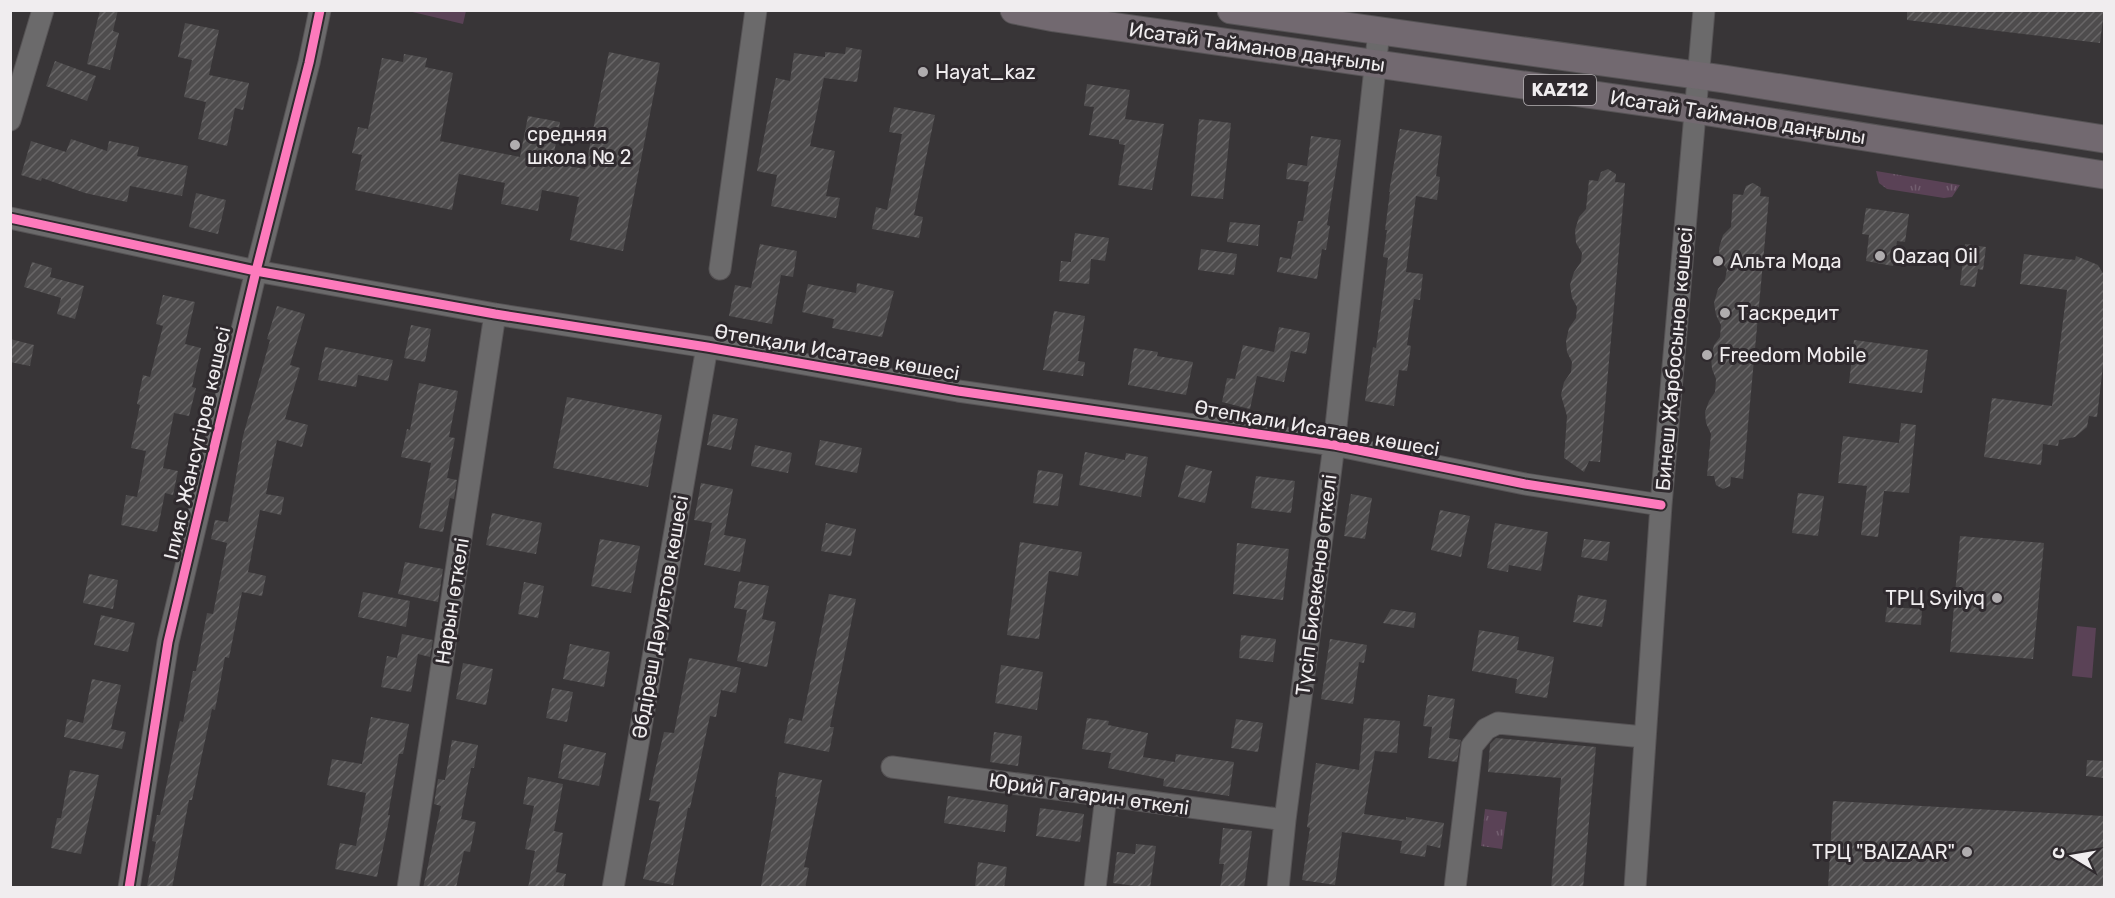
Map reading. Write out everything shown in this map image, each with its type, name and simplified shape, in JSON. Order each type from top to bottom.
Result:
[{"type":"main road","name":"Исатай Тайманов даңғылы","points":[[1014,10],[1055,18],[1696,110],[2104,175]]},
{"type":"main road","name":"Исатай Тайманов даңғылы","points":[[1231,10],[1698,76],[2104,139]]},
{"type":"street","points":[[10,120],[43,10]]},
{"type":"street","name":"Ілияс Жансүгіров көшесі","points":[[129,888],[168,642],[320,10]]},
{"type":"street","points":[[720,269],[756,10]]},
{"type":"street","name":"Бинеш Жарбосынов көшесі","points":[[1635,888],[1661,505],[1704,10]]},
{"type":"street","name":"Түсіп Бисекенов өткелі","points":[[1278,888],[1334,445],[1379,31]]},
{"type":"street","name":"Өтепқали Исатаев көшесі","points":[[10,218],[256,271],[495,314],[707,347],[958,391],[1334,445],[1525,484],[1661,505]]},
{"type":"street","name":"Нарын өткелі","points":[[408,888],[495,314]]},
{"type":"street","name":"Әбдіреш Дәулетов көшесі","points":[[613,888],[707,347]]},
{"type":"street","points":[[1455,888],[1472,746],[1486,729],[1498,723],[1644,737]]},
{"type":"street","name":"Юрий Гагарин өткелі","points":[[892,767],[1285,820]]},
{"type":"street","points":[[1095,888],[1106,796]]},
{"type":"green space","points":[[404,10],[466,10],[466,11],[463,24]]},
{"type":"green space","points":[[1876,171],[1960,185],[1952,197],[1944,198],[1887,189],[1879,183]]},
{"type":"green space","points":[[2077,626],[2096,628],[2092,678],[2072,676]]},
{"type":"green space","points":[[1485,809],[1507,812],[1502,849],[1481,846]]},
{"type":"building","points":[[100,10],[118,10],[113,31],[119,33],[110,70],[87,64]]},
{"type":"building","points":[[1907,10],[2104,10],[2100,43],[1907,20]]},
{"type":"building","points":[[185,23],[219,30],[209,75],[249,83],[243,110],[235,108],[227,146],[198,139],[206,102],[184,97],[192,60],[178,57]]},
{"type":"building","points":[[846,47],[862,50],[857,82],[824,78],[810,146],[835,151],[826,196],[840,198],[836,218],[771,206],[777,175],[757,171],[776,78],[790,81],[794,53],[825,57],[825,52],[845,54]]},
{"type":"building","points":[[609,52],[660,63],[623,251],[570,240],[579,197],[542,190],[538,211],[501,204],[505,183],[459,174],[452,210],[355,190],[362,155],[352,153],[358,127],[368,129],[382,58],[403,62],[404,54],[427,58],[425,67],[453,73],[440,141],[520,157],[528,116],[560,122],[552,163],[585,169]]},
{"type":"building","points":[[55,61],[96,76],[87,101],[46,86]]},
{"type":"building","points":[[1087,84],[1130,90],[1125,119],[1164,124],[1152,190],[1118,185],[1125,145],[1119,144],[1119,140],[1089,135],[1094,107],[1084,106]]},
{"type":"building","points":[[894,107],[935,115],[914,215],[923,217],[919,238],[872,229],[876,207],[887,210],[902,134],[889,132]]},
{"type":"building","points":[[1199,119],[1231,123],[1223,199],[1191,196]]},
{"type":"building","points":[[1400,129],[1442,136],[1436,176],[1440,177],[1437,200],[1416,196],[1406,272],[1423,274],[1420,300],[1414,299],[1407,345],[1411,346],[1407,371],[1399,370],[1394,406],[1365,401],[1373,347],[1376,348],[1388,258],[1383,257],[1387,230],[1385,230]]},
{"type":"building","points":[[1311,136],[1341,140],[1327,225],[1330,226],[1326,250],[1322,249],[1317,279],[1277,272],[1280,257],[1291,259],[1298,221],[1303,221],[1309,182],[1286,179],[1288,163],[1307,166]]},
{"type":"building","points":[[71,139],[107,151],[109,141],[139,147],[137,156],[188,166],[182,196],[130,186],[127,202],[85,193],[42,178],[41,181],[21,175],[31,141],[66,152]]},
{"type":"building","points":[[1608,169],[1616,174],[1615,182],[1625,183],[1600,462],[1589,461],[1584,472],[1564,458],[1567,416],[1561,395],[1564,382],[1571,372],[1572,362],[1567,352],[1566,341],[1569,328],[1576,318],[1577,307],[1572,298],[1570,285],[1574,272],[1581,262],[1582,253],[1576,243],[1575,230],[1579,217],[1586,209],[1589,180],[1598,181],[1601,172]]},
{"type":"building","points":[[1753,183],[1761,188],[1760,196],[1769,197],[1743,479],[1731,477],[1730,486],[1723,489],[1716,485],[1714,476],[1707,476],[1711,434],[1706,423],[1705,412],[1715,392],[1716,379],[1711,357],[1714,345],[1720,337],[1721,325],[1714,303],[1718,289],[1725,280],[1727,269],[1720,261],[1719,248],[1723,235],[1731,227],[1733,194],[1743,195],[1746,186]]},
{"type":"building","points":[[196,193],[226,200],[218,234],[189,227]]},
{"type":"building","points":[[1866,208],[1909,214],[1905,242],[1897,241],[1893,266],[1866,261],[1869,235],[1862,234]]},
{"type":"building","points":[[1230,222],[1260,225],[1258,246],[1227,242]]},
{"type":"building","points":[[1075,233],[1109,238],[1105,261],[1091,259],[1089,284],[1059,281],[1061,261],[1071,262]]},
{"type":"building","points":[[760,244],[797,251],[793,277],[781,275],[772,324],[729,316],[735,285],[751,288]]},
{"type":"building","points":[[1965,244],[1986,247],[1983,270],[1978,269],[1975,287],[1960,285]]},
{"type":"building","points":[[1201,249],[1237,254],[1234,275],[1198,270]]},
{"type":"building","points":[[2024,254],[2075,260],[2076,256],[2098,265],[2104,275],[2104,357],[2097,417],[2089,416],[2087,427],[2075,437],[2059,440],[2058,446],[2043,444],[2041,465],[1984,457],[1992,398],[2052,406],[2067,290],[2020,284]]},
{"type":"building","points":[[32,262],[52,268],[50,277],[84,286],[75,319],[57,314],[61,298],[24,287]]},
{"type":"building","points":[[857,283],[894,291],[882,337],[832,328],[834,319],[802,312],[808,284],[856,293]]},
{"type":"building","points":[[163,295],[195,302],[185,344],[201,348],[192,387],[196,388],[189,416],[174,413],[163,468],[178,471],[173,495],[165,493],[157,532],[121,525],[126,495],[137,497],[146,451],[131,448],[140,405],[137,404],[143,375],[150,377],[163,326],[156,324]]},
{"type":"building","points":[[277,306],[305,314],[290,365],[300,368],[285,419],[308,425],[302,447],[277,440],[266,494],[284,497],[281,515],[260,510],[248,572],[266,576],[262,596],[242,592],[229,658],[225,657],[215,710],[212,709],[192,800],[189,800],[172,888],[147,886],[156,842],[152,841],[157,815],[160,815],[193,671],[196,671],[207,613],[213,614],[227,543],[211,539],[215,520],[228,522],[243,436],[270,340],[267,339]]},
{"type":"building","points":[[1054,311],[1085,316],[1078,361],[1085,362],[1083,376],[1043,370]]},
{"type":"building","points":[[411,325],[431,329],[425,362],[404,358]]},
{"type":"building","points":[[1279,327],[1310,333],[1306,354],[1291,351],[1284,382],[1257,376],[1250,409],[1222,402],[1227,378],[1235,379],[1243,345],[1274,352]]},
{"type":"building","points":[[10,339],[34,345],[30,366],[10,362]]},
{"type":"building","points":[[1854,340],[1928,350],[1922,393],[1849,383]]},
{"type":"building","points":[[325,347],[393,360],[388,381],[358,375],[356,387],[318,380]]},
{"type":"building","points":[[1134,348],[1158,352],[1157,356],[1193,362],[1186,395],[1128,385]]},
{"type":"building","points":[[419,383],[458,391],[449,437],[455,438],[447,478],[457,480],[454,499],[450,498],[443,532],[419,528],[431,463],[401,457],[407,429],[410,430]]},
{"type":"building","points":[[567,397],[662,415],[648,487],[553,468]]},
{"type":"building","points":[[713,414],[738,419],[731,450],[707,445]]},
{"type":"building","points":[[1901,423],[1916,425],[1909,493],[1884,491],[1878,537],[1861,535],[1867,486],[1838,483],[1843,436],[1899,443]]},
{"type":"building","points":[[820,440],[862,448],[857,473],[815,465]]},
{"type":"building","points":[[755,445],[792,453],[788,473],[751,466]]},
{"type":"building","points":[[1085,452],[1125,460],[1126,453],[1148,457],[1141,497],[1079,485]]},
{"type":"building","points":[[1186,465],[1212,471],[1205,503],[1178,497]]},
{"type":"building","points":[[1038,470],[1063,474],[1058,506],[1033,503]]},
{"type":"building","points":[[1256,476],[1295,481],[1291,513],[1251,508]]},
{"type":"building","points":[[701,483],[733,489],[724,535],[746,539],[740,572],[704,565],[712,523],[694,520]]},
{"type":"building","points":[[1798,493],[1824,496],[1818,536],[1792,533]]},
{"type":"building","points":[[1351,494],[1372,498],[1365,539],[1344,536]]},
{"type":"building","points":[[1440,510],[1470,516],[1461,557],[1431,550]]},
{"type":"building","points":[[492,513],[542,523],[536,554],[486,545]]},
{"type":"building","points":[[826,523],[856,529],[851,556],[821,551]]},
{"type":"building","points":[[1495,523],[1548,532],[1541,571],[1509,565],[1508,572],[1487,568]]},
{"type":"building","name":"ТРЦ Syilyq","points":[[1960,536],[2044,543],[2033,659],[1950,652]]},
{"type":"building","points":[[600,539],[640,546],[631,593],[591,586]]},
{"type":"building","points":[[1584,539],[1610,542],[1607,561],[1581,557]]},
{"type":"building","points":[[1020,542],[1082,552],[1078,576],[1049,571],[1039,639],[1007,635]]},
{"type":"building","points":[[1237,543],[1289,549],[1283,600],[1233,594]]},
{"type":"building","points":[[405,562],[443,569],[438,602],[398,594]]},
{"type":"building","points":[[89,574],[118,580],[113,609],[83,603]]},
{"type":"building","points":[[739,581],[769,586],[762,619],[776,622],[767,667],[737,661],[747,610],[734,608]]},
{"type":"building","points":[[524,582],[544,586],[538,618],[518,614]]},
{"type":"building","points":[[363,592],[410,601],[406,627],[358,617]]},
{"type":"building","points":[[829,594],[856,599],[830,727],[834,727],[829,752],[784,743],[789,718],[802,721]]},
{"type":"building","points":[[1578,595],[1607,600],[1602,627],[1573,622]]},
{"type":"building","points":[[1887,607],[1922,609],[1921,625],[1885,622]]},
{"type":"building","points":[[1391,609],[1416,613],[1414,628],[1383,623]]},
{"type":"building","points":[[101,615],[135,623],[128,652],[94,645]]},
{"type":"building","points":[[1479,630],[1519,637],[1517,650],[1554,657],[1547,698],[1515,693],[1517,679],[1472,671]]},
{"type":"building","points":[[402,634],[433,640],[430,657],[418,654],[411,692],[381,687],[387,656],[397,658]]},
{"type":"building","points":[[1241,635],[1276,639],[1273,662],[1239,658]]},
{"type":"building","points":[[1330,639],[1367,645],[1364,663],[1359,662],[1353,704],[1321,699]]},
{"type":"building","points":[[570,644],[610,652],[604,687],[563,679]]},
{"type":"building","points":[[689,658],[741,668],[736,693],[721,690],[716,717],[710,716],[690,808],[688,808],[673,885],[643,879],[660,802],[649,800],[653,779],[664,732],[674,733]]},
{"type":"building","points":[[463,663],[493,669],[486,705],[456,699]]},
{"type":"building","points":[[1001,665],[1043,672],[1037,710],[995,703]]},
{"type":"building","points":[[92,679],[121,685],[111,729],[126,732],[122,749],[64,737],[67,719],[83,723]]},
{"type":"building","points":[[552,688],[573,692],[567,722],[546,718]]},
{"type":"building","points":[[1428,695],[1455,699],[1449,738],[1461,740],[1457,762],[1428,758],[1432,727],[1423,726]]},
{"type":"building","points":[[371,717],[409,724],[403,754],[399,754],[388,815],[390,815],[377,877],[335,869],[340,843],[356,846],[366,793],[327,785],[332,759],[362,764]]},
{"type":"building","points":[[1087,718],[1109,721],[1108,725],[1148,733],[1143,757],[1175,762],[1176,754],[1234,762],[1229,796],[1163,786],[1164,779],[1108,768],[1111,753],[1082,749]]},
{"type":"building","points":[[1364,718],[1400,721],[1397,753],[1375,751],[1364,814],[1444,823],[1440,848],[1427,845],[1425,857],[1400,853],[1402,841],[1342,832],[1335,885],[1302,880],[1316,763],[1359,770]]},
{"type":"building","points":[[1236,719],[1263,723],[1258,752],[1231,748]]},
{"type":"building","points":[[994,732],[1022,736],[1018,766],[990,762]]},
{"type":"building","points":[[1496,738],[1596,747],[1583,888],[1551,888],[1561,778],[1488,772],[1490,744]]},
{"type":"building","points":[[452,740],[478,745],[461,819],[476,822],[470,852],[464,851],[456,888],[423,888],[441,806],[434,804],[438,779],[445,780]]},
{"type":"building","points":[[564,744],[606,753],[599,786],[558,778]]},
{"type":"building","points":[[2087,760],[2104,761],[2104,778],[2086,776]]},
{"type":"building","points":[[70,770],[99,775],[81,854],[51,848],[57,818],[61,818]]},
{"type":"building","points":[[779,772],[822,780],[804,867],[809,868],[805,888],[761,886],[777,797],[775,797]]},
{"type":"building","points":[[528,777],[563,784],[554,831],[563,833],[556,872],[566,874],[563,888],[528,888],[535,851],[525,849],[534,806],[523,804]]},
{"type":"building","points":[[948,796],[1008,805],[1005,832],[944,823]]},
{"type":"building","name":"ТРЦ \"BAIZAAR\"","points":[[1833,801],[2104,816],[2104,888],[1828,888]]},
{"type":"building","points":[[1040,808],[1084,814],[1080,842],[1036,836]]},
{"type":"building","points":[[1223,828],[1252,831],[1244,888],[1220,888],[1224,864],[1219,864]]},
{"type":"building","points":[[1136,844],[1156,846],[1150,888],[1113,883],[1117,852],[1135,854]]},
{"type":"building","points":[[978,862],[1007,867],[1004,888],[975,886]]},
{"type":"cycle path","points":[[129,888],[168,642],[320,10]]},
{"type":"cycle path","points":[[10,218],[256,271],[495,314],[707,347],[958,391],[1334,445],[1525,484],[1661,505]]},
{"type":"place","name":"Hayat_kaz","points":[[923,72]]},
{"type":"place","name":"cредняя школа № 2","points":[[515,145]]},
{"type":"place","name":"Qazaq Oil","points":[[1880,256]]},
{"type":"place","name":"Альта Мода","points":[[1718,261]]},
{"type":"place","name":"Таскредит","points":[[1725,313]]},
{"type":"place","name":"Freedom Mobile","points":[[1707,355]]},
{"type":"place","name":"ТРЦ Syilyq","points":[[1997,598]]},
{"type":"place","name":"ТРЦ \"BAIZAAR\"","points":[[1967,852]]}]
